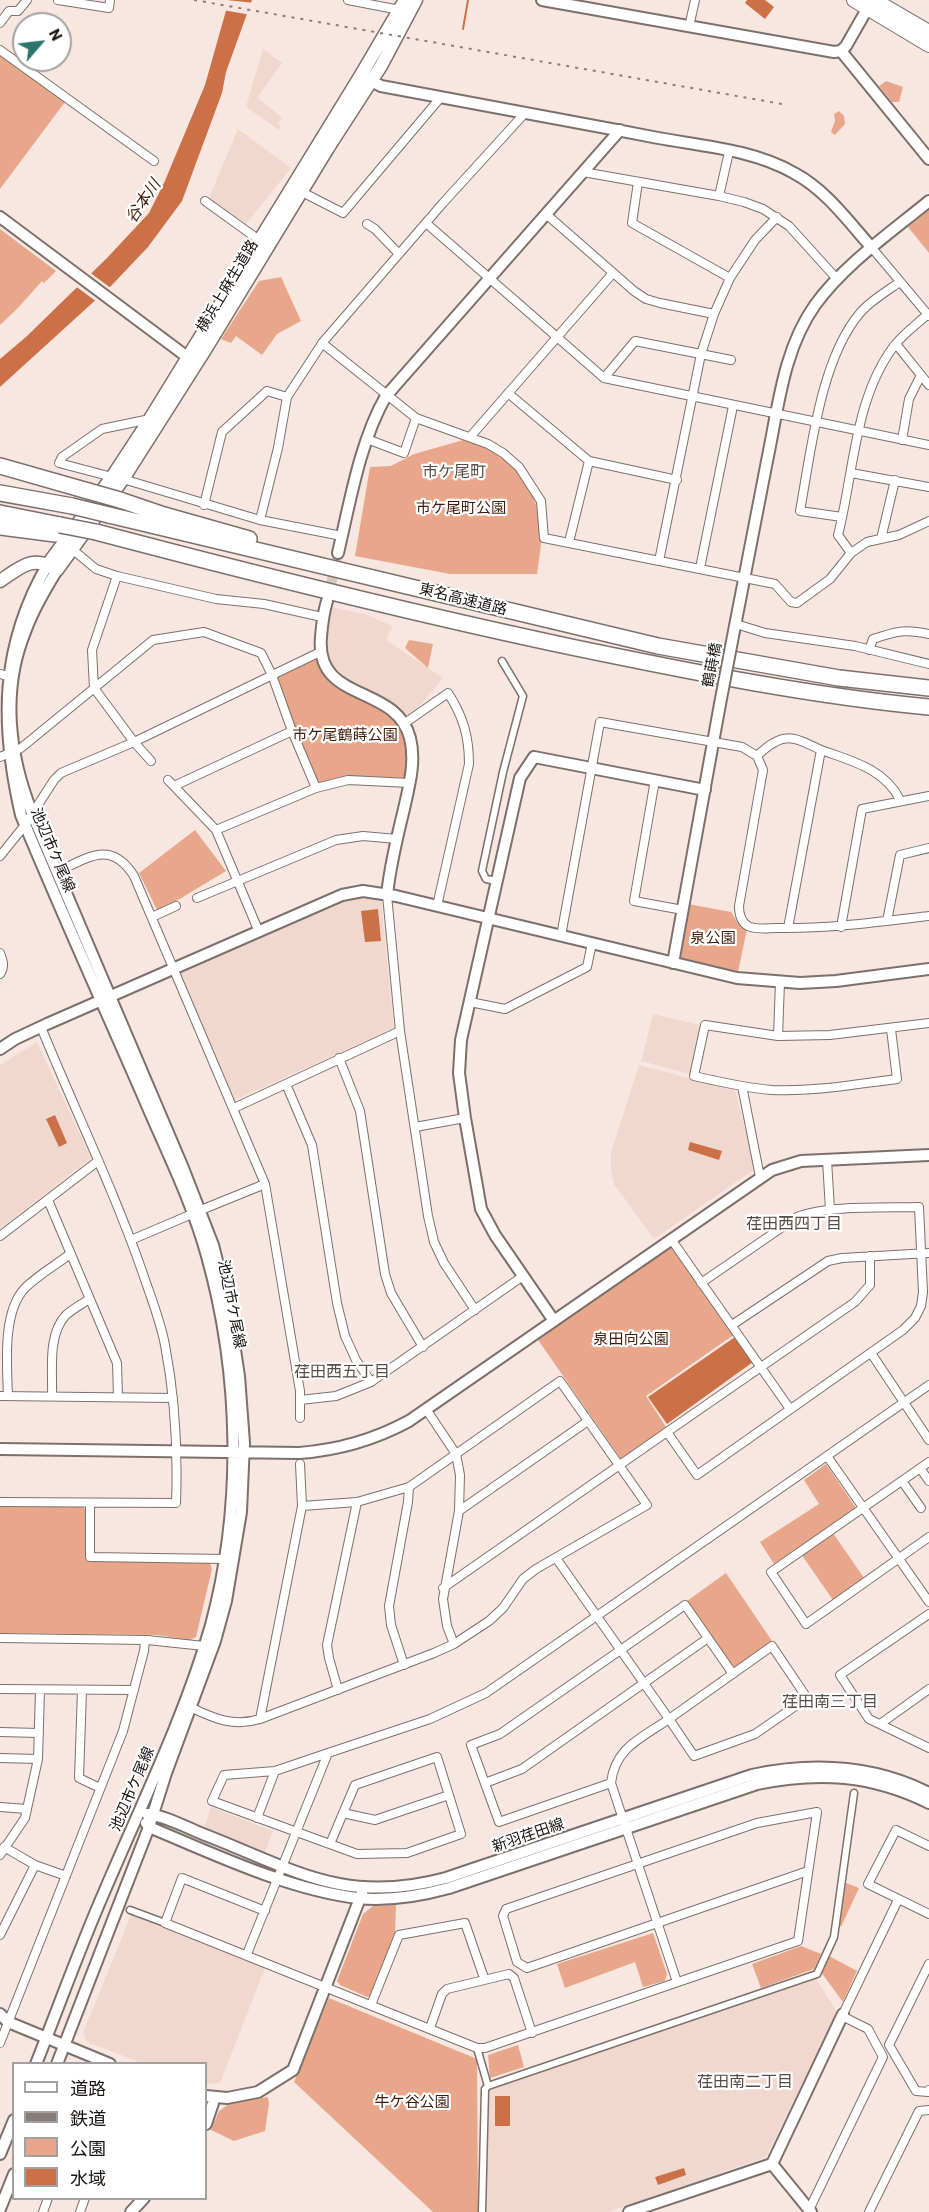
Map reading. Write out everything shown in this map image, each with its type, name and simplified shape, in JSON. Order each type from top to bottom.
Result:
[{"type":"highway","points":[[854,0],[872,3],[929,32]]},
{"type":"highway","points":[[872,3],[929,45]]},
{"type":"highway","points":[[7,472],[120,500],[164,515],[313,556],[402,584]]},
{"type":"highway","name":"東名高速道路","points":[[0,493],[72,506],[658,646],[839,678],[929,688]]},
{"type":"highway","name":"東名高速道路","points":[[0,513],[57,530],[93,536],[634,660],[814,692],[929,707]]},
{"type":"highway","points":[[0,527],[57,530]]},
{"type":"main road","name":"横浜上麻生道路","points":[[53,567],[72,549],[416,0]]},
{"type":"main road","name":"横浜上麻生道路","points":[[264,244],[302,192],[366,78],[402,5]]},
{"type":"main road","name":"横浜上麻生道路","points":[[53,567],[117,478],[150,419],[192,360]]},
{"type":"main road","points":[[0,581],[26,564],[35,562],[53,567]]},
{"type":"street","points":[[0,23],[9,11],[18,11],[27,0]]},
{"type":"street","points":[[58,0],[109,8],[110,0]]},
{"type":"street","points":[[348,0],[402,5]]},
{"type":"street","points":[[542,0],[828,51],[841,51],[846,46],[872,3]]},
{"type":"street","points":[[689,27],[695,0]]},
{"type":"street","points":[[0,50],[154,161]]},
{"type":"street","points":[[841,51],[929,159]]},
{"type":"street","points":[[366,78],[381,86],[729,152],[778,165],[808,182],[829,199],[928,315],[896,344],[885,360],[870,391],[859,431],[838,535],[851,553]]},
{"type":"street","points":[[302,192],[343,213],[441,97]]},
{"type":"street","points":[[260,520],[278,448],[287,397],[322,343],[525,113]]},
{"type":"street","points":[[338,553],[367,439],[374,417],[387,396],[620,130]]},
{"type":"street","points":[[719,196],[729,152]]},
{"type":"street","points":[[583,172],[744,202],[777,217],[804,240],[837,279]]},
{"type":"street","points":[[638,182],[632,223],[730,278]]},
{"type":"street","points":[[205,201],[264,244]]},
{"type":"street","name":"鶴蒔橋","points":[[673,963],[744,578],[786,371],[800,330],[814,306],[837,279],[929,201]]},
{"type":"street","points":[[546,214],[634,291],[646,298],[714,314]]},
{"type":"street","points":[[659,561],[701,354],[714,314],[730,278],[754,240],[777,217]]},
{"type":"street","points":[[1,218],[192,360]]},
{"type":"street","points":[[426,223],[604,378],[692,398],[929,445]]},
{"type":"street","points":[[367,224],[375,229],[399,254]]},
{"type":"street","points":[[470,437],[613,273]]},
{"type":"street","points":[[842,517],[800,511],[817,423],[832,364],[848,331],[861,312],[900,282]]},
{"type":"street","points":[[604,378],[635,341],[731,360]]},
{"type":"street","points":[[322,343],[416,418],[470,437],[503,453],[519,467],[541,501],[544,538],[775,584],[791,602],[797,603],[830,579],[851,553],[867,542],[899,535],[929,521]]},
{"type":"street","points":[[896,344],[929,386]]},
{"type":"street","points":[[902,440],[909,399],[921,375]]},
{"type":"street","points":[[204,505],[222,432],[267,391],[287,397]]},
{"type":"street","points":[[508,393],[589,461],[677,480]]},
{"type":"street","points":[[700,568],[733,406]]},
{"type":"street","points":[[367,439],[404,453],[416,418]]},
{"type":"street","points":[[150,419],[102,429],[62,457],[58,463],[260,520],[342,536]]},
{"type":"street","points":[[569,542],[589,461]]},
{"type":"street","points":[[851,473],[929,487]]},
{"type":"street","points":[[881,539],[895,480]]},
{"type":"street","points":[[72,549],[96,569],[117,576],[216,599],[264,604],[322,617]]},
{"type":"street","name":"池辺市ケ尾線","points":[[53,567],[22,613],[2,674],[1,701],[12,791],[25,825],[106,999],[213,1245],[228,1304],[239,1376],[241,1512],[226,1601],[215,1641],[166,1773],[150,1827],[58,2062]]},
{"type":"street","name":"池辺市ケ尾線","points":[[53,567],[18,650],[6,754],[18,772],[106,999]]},
{"type":"street","points":[[117,576],[92,650],[93,688],[151,761]]},
{"type":"street","points":[[327,601],[322,617],[320,652],[327,671],[355,690],[392,708],[405,723],[413,752],[410,783],[387,895],[400,1031],[434,1242],[444,1263],[475,1310]]},
{"type":"street","points":[[735,628],[869,650],[929,664]]},
{"type":"street","points":[[869,650],[873,639],[896,632],[907,630],[929,634]]},
{"type":"street","points":[[6,754],[21,748],[153,640],[204,632],[261,653],[272,675],[316,788]]},
{"type":"street","points":[[0,856],[61,773],[134,742],[320,652]]},
{"type":"street","points":[[496,881],[486,879],[482,871],[503,772],[523,696],[502,662]]},
{"type":"street","points":[[405,723],[448,693],[459,710],[469,746],[469,764],[437,906]]},
{"type":"street","points":[[561,936],[600,722],[742,747],[757,756],[762,770],[739,914],[746,925],[751,928],[840,927],[929,916]]},
{"type":"street","points":[[259,932],[216,830],[171,783],[292,731]]},
{"type":"street","points":[[757,756],[768,745],[783,737],[802,741],[875,771],[896,791],[900,800]]},
{"type":"street","points":[[788,928],[821,750]]},
{"type":"street","points":[[554,1321],[495,1235],[481,1209],[459,1073],[461,1040],[520,778],[534,757],[705,790]]},
{"type":"street","points":[[216,830],[316,788],[348,780],[410,783]]},
{"type":"street","points":[[655,780],[634,901],[683,910]]},
{"type":"street","points":[[840,927],[862,808],[929,796]]},
{"type":"street","points":[[197,898],[336,840],[363,836],[397,839]]},
{"type":"street","points":[[887,921],[900,855],[929,848]]},
{"type":"street","points":[[57,872],[96,856],[108,854],[119,858],[134,876],[265,1184],[300,1400],[300,1418]]},
{"type":"street","points":[[0,1049],[41,1027],[342,895],[363,891],[437,906],[737,978],[780,982],[836,981],[929,969]]},
{"type":"street","points":[[152,917],[176,906]]},
{"type":"street","points":[[470,1002],[505,1010],[587,967],[592,943]]},
{"type":"street","points":[[0,953],[3,970],[0,974]]},
{"type":"street","points":[[778,1036],[780,982]]},
{"type":"street","points":[[891,1029],[897,1079],[815,1089],[772,1090],[694,1076],[705,1025],[778,1036],[830,1035],[929,1023]]},
{"type":"street","points":[[0,1502],[176,1503],[177,1451],[173,1398],[165,1343],[131,1240],[41,1027]]},
{"type":"street","points":[[234,1108],[400,1031]]},
{"type":"street","points":[[339,1058],[360,1111],[385,1274],[391,1293],[423,1347]]},
{"type":"street","points":[[286,1084],[312,1144],[337,1303],[345,1336],[370,1382]]},
{"type":"street","points":[[742,1086],[760,1177]]},
{"type":"street","points":[[415,1127],[465,1118]]},
{"type":"street","points":[[0,1449],[299,1453],[341,1448],[392,1431],[760,1177],[789,1164],[929,1155]]},
{"type":"street","points":[[827,1160],[830,1210]]},
{"type":"street","points":[[0,1236],[98,1161]]},
{"type":"street","points":[[131,1240],[265,1184]]},
{"type":"street","points":[[48,1200],[117,1364],[118,1397]]},
{"type":"street","points":[[667,1432],[697,1475],[903,1330],[915,1318],[921,1306],[923,1292],[925,1253],[919,1207],[804,1213],[702,1283]]},
{"type":"street","points":[[671,1239],[790,1409]]},
{"type":"street","points":[[732,1325],[828,1261],[925,1253]]},
{"type":"street","points":[[70,1254],[24,1288],[14,1309],[7,1346],[4,1396],[173,1398]]},
{"type":"street","points":[[443,1588],[855,1302],[870,1285],[870,1257]]},
{"type":"street","points":[[300,1400],[336,1396],[370,1382],[524,1276]]},
{"type":"street","points":[[52,1396],[53,1343],[60,1324],[68,1314],[89,1299]]},
{"type":"street","points":[[871,1353],[929,1440]]},
{"type":"street","points":[[192,1708],[224,1722],[251,1722],[454,1644],[489,1621],[503,1608],[523,1579],[646,1505],[560,1381],[410,1487],[357,1502],[302,1506]]},
{"type":"street","points":[[330,1844],[355,1785],[437,1757],[461,1834],[407,1853],[357,1854],[212,1801],[224,1775],[275,1771],[430,1719],[486,1693],[929,1385]]},
{"type":"street","points":[[426,1409],[456,1454],[460,1475],[459,1511],[443,1588],[445,1615],[454,1644]]},
{"type":"street","points":[[459,1511],[588,1420]]},
{"type":"street","name":"池辺市ケ尾線","points":[[37,2062],[92,1920],[182,1708],[204,1646],[225,1558],[239,1452]]},
{"type":"street","points":[[827,1456],[929,1602]]},
{"type":"street","points":[[929,1462],[771,1572],[806,1624],[929,1538]]},
{"type":"street","points":[[260,1719],[302,1506],[300,1464]]},
{"type":"street","points":[[920,1468],[929,1481]]},
{"type":"street","points":[[902,1481],[921,1509]]},
{"type":"street","points":[[404,1665],[391,1625],[388,1606],[410,1487]]},
{"type":"street","points":[[338,1690],[328,1658],[327,1645],[357,1502]]},
{"type":"street","points":[[90,1503],[90,1557],[225,1558]]},
{"type":"street","points":[[556,1558],[621,1649],[669,1719],[694,1756],[755,1734],[807,1698],[772,1646],[669,1719],[625,1749],[613,1768],[611,1783],[677,1982]]},
{"type":"street","points":[[611,1783],[499,1822],[471,1745],[500,1734],[684,1605],[733,1674]]},
{"type":"street","points":[[929,1614],[840,1675],[869,1719],[929,1748]]},
{"type":"street","points":[[0,1638],[145,1640],[204,1646]]},
{"type":"street","points":[[486,1784],[522,1769],[708,1638]]},
{"type":"street","points":[[0,2043],[4,2018],[66,1876],[123,1731],[145,1640]]},
{"type":"street","points":[[0,1689],[134,1690]]},
{"type":"street","points":[[880,1724],[929,1689]]},
{"type":"street","points":[[40,1690],[38,1759],[25,1818],[2,1851],[66,1876]]},
{"type":"street","points":[[82,1690],[79,1778],[100,1788]]},
{"type":"street","points":[[0,1732],[39,1733]]},
{"type":"street","points":[[247,1954],[328,1753]]},
{"type":"street","points":[[0,1758],[38,1759]]},
{"type":"street","name":"新羽荏田線","points":[[138,1813],[152,1814],[281,1873],[310,1889],[406,1897],[449,1888],[752,1775],[805,1767],[852,1768],[884,1776],[929,1792]]},
{"type":"street","points":[[258,1818],[275,1771]]},
{"type":"street","name":"新羽荏田線","points":[[624,1824],[757,1784],[813,1776],[837,1776],[867,1782],[910,1794],[929,1803]]},
{"type":"street","points":[[482,2212],[485,2089],[488,2086],[816,1974],[834,1937],[854,1793]]},
{"type":"street","points":[[343,1813],[375,1820],[449,1795]]},
{"type":"street","points":[[0,1807],[27,1809]]},
{"type":"street","points":[[130,1910],[247,1954],[477,2048],[485,2048],[798,1941],[817,1812],[757,1823],[506,1909],[503,1916],[517,1962],[526,1968],[808,1871]]},
{"type":"street","points":[[138,1813],[150,1827]]},
{"type":"street","name":"新羽荏田線","points":[[150,1827],[206,1851],[281,1873]]},
{"type":"street","points":[[929,1846],[896,1830],[868,1884],[929,1914]]},
{"type":"street","points":[[0,1935],[35,1865]]},
{"type":"street","points":[[165,1923],[182,1878],[265,1911]]},
{"type":"street","points":[[207,2117],[210,2097],[241,2096],[258,2092],[292,2070],[362,1893]]},
{"type":"street","points":[[629,2212],[771,2164],[898,1900]]},
{"type":"street","points":[[371,2005],[399,1935],[465,1923],[484,1978]]},
{"type":"street","points":[[929,1964],[889,2045],[916,2091],[929,2090]]},
{"type":"street","points":[[430,2028],[442,1994],[447,1989],[484,1978],[509,1974],[514,1978],[532,2033]]},
{"type":"street","points":[[771,2164],[810,2211],[883,2057],[868,2029],[842,2015]]},
{"type":"street","points":[[4,2018],[103,2062]]},
{"type":"street","points":[[477,2048],[488,2086]]},
{"type":"street","points":[[869,2212],[919,2111],[929,2110]]},
{"type":"street","points":[[0,2154],[12,2125]]},
{"type":"street","points":[[0,2209],[12,2179]]},
{"type":"street","points":[[131,2212],[143,2200]]},
{"type":"shaded area","points":[[263,49],[282,63],[257,98],[282,117],[278,124],[281,127],[279,130],[246,107]]},
{"type":"shaded area","points":[[238,129],[291,168],[246,224],[209,198]]},
{"type":"shaded area","points":[[331,607],[364,614],[393,626],[386,640],[443,678],[405,723],[326,671],[322,617]]},
{"type":"shaded area","points":[[363,897],[381,900],[394,1028],[235,1100],[180,972],[344,901]]},
{"type":"shaded area","points":[[653,1014],[700,1025],[690,1074],[641,1061]]},
{"type":"shaded area","points":[[37,1042],[91,1158],[0,1229],[0,1065]]},
{"type":"shaded area","points":[[639,1065],[735,1090],[755,1169],[654,1239],[614,1184],[611,1171],[611,1153]]},
{"type":"shaded area","points":[[211,1807],[273,1831],[265,1852],[204,1828]]},
{"type":"shaded area","points":[[131,1915],[265,1968],[220,2083],[207,2084],[207,2062],[139,2062],[87,2042],[83,2033]]},
{"type":"shaded area","points":[[816,1979],[837,2012],[766,2157],[608,2212],[484,2212],[486,2091]]},
{"type":"green space","points":[[0,53],[12,62],[12,72],[25,72],[65,102],[0,189]]},
{"type":"green space","points":[[886,81],[903,87],[899,102],[892,102],[879,86]]},
{"type":"green space","points":[[839,111],[844,116],[845,124],[835,135],[831,132],[835,121],[834,114]]},
{"type":"green space","points":[[929,209],[929,253],[908,227]]},
{"type":"green space","points":[[0,229],[56,271],[44,283],[42,281],[0,325]]},
{"type":"green space","points":[[281,277],[301,321],[277,334],[262,355],[236,336],[231,343],[221,339],[259,281]]},
{"type":"green space","name":"市ケ尾町公園","points":[[467,439],[501,455],[508,461],[521,476],[532,495],[541,529],[537,574],[450,574],[355,556],[370,467],[391,466],[414,454]]},
{"type":"green space","points":[[409,640],[433,644],[428,668],[405,648]]},
{"type":"green space","name":"市ケ尾鶴蒔公園","points":[[320,652],[327,671],[405,723],[410,783],[348,780],[316,788],[272,675]]},
{"type":"green space","points":[[195,830],[226,871],[158,912],[139,873]]},
{"type":"green space","name":"泉公園","points":[[688,904],[731,912],[738,923],[747,929],[738,972],[679,960]]},
{"type":"green space","name":"泉田向公園","points":[[670,1244],[735,1334],[646,1396],[666,1427],[621,1459],[536,1337]]},
{"type":"green space","points":[[826,1464],[856,1508],[774,1564],[760,1542],[819,1504],[804,1480]]},
{"type":"green space","points":[[0,1506],[83,1507],[86,1510],[86,1561],[210,1563],[212,1569],[196,1637],[190,1640],[157,1635],[0,1633]]},
{"type":"green space","points":[[833,1533],[864,1578],[833,1600],[801,1554]]},
{"type":"green space","points":[[726,1573],[772,1641],[733,1668],[687,1601]]},
{"type":"green space","points":[[846,1883],[859,1888],[841,1927],[839,1924]]},
{"type":"green space","points":[[396,1905],[395,1935],[371,1996],[367,1997],[340,1985],[337,1981],[363,1914],[373,1906]]},
{"type":"green space","points":[[653,1933],[667,1974],[665,1981],[643,1987],[635,1962],[565,1988],[557,1964]]},
{"type":"green space","points":[[801,1946],[821,1954],[814,1969],[761,1988],[752,1964]]},
{"type":"green space","points":[[829,1956],[857,1971],[843,2002],[821,1972]]},
{"type":"green space","name":"牛ケ谷公園","points":[[329,1998],[477,2059],[478,2212],[433,2212],[294,2082]]},
{"type":"green space","points":[[518,2045],[524,2067],[490,2078],[488,2055]]},
{"type":"green space","points":[[268,2097],[265,2131],[234,2141],[211,2130],[219,2111],[229,2104]]},
{"type":"water","points":[[229,0],[252,0],[226,72],[222,93],[182,201],[148,247],[111,286],[0,387],[0,359],[27,336],[107,258],[149,213],[205,85]]},
{"type":"water","points":[[747,0],[765,0],[774,7],[765,19],[745,3]]},
{"type":"water","points":[[378,909],[381,941],[365,942],[361,911]]},
{"type":"water","points":[[55,1115],[67,1143],[59,1147],[46,1119]]},
{"type":"water","points":[[690,1142],[722,1151],[719,1160],[688,1150]]},
{"type":"water","points":[[735,1337],[753,1362],[667,1424],[648,1397]]},
{"type":"water","points":[[495,2096],[510,2096],[510,2126],[495,2126]]},
{"type":"water","points":[[684,2168],[686,2175],[658,2185],[655,2177]]},
{"type":"pier","points":[[226,0],[255,3],[251,15],[223,10]]},
{"type":"pier","points":[[88,271],[112,289],[97,302],[74,285]]},
{"type":"waterway","points":[[463,29],[468,0]]},
{"type":"tunnel","points":[[328,598],[338,553]]},
{"type":"railway","points":[[194,0],[782,104]]},
{"type":"district","name":"市ケ尾町","points":[[454,472]]},
{"type":"district","name":"荏田西四丁目","points":[[794,1224]]},
{"type":"district","name":"荏田西五丁目","points":[[342,1372]]},
{"type":"district","name":"荏田南三丁目","points":[[830,1702]]},
{"type":"district","name":"荏田南二丁目","points":[[745,2082]]},
{"type":"water label","name":"谷本川","points":[[143,201]]}]
